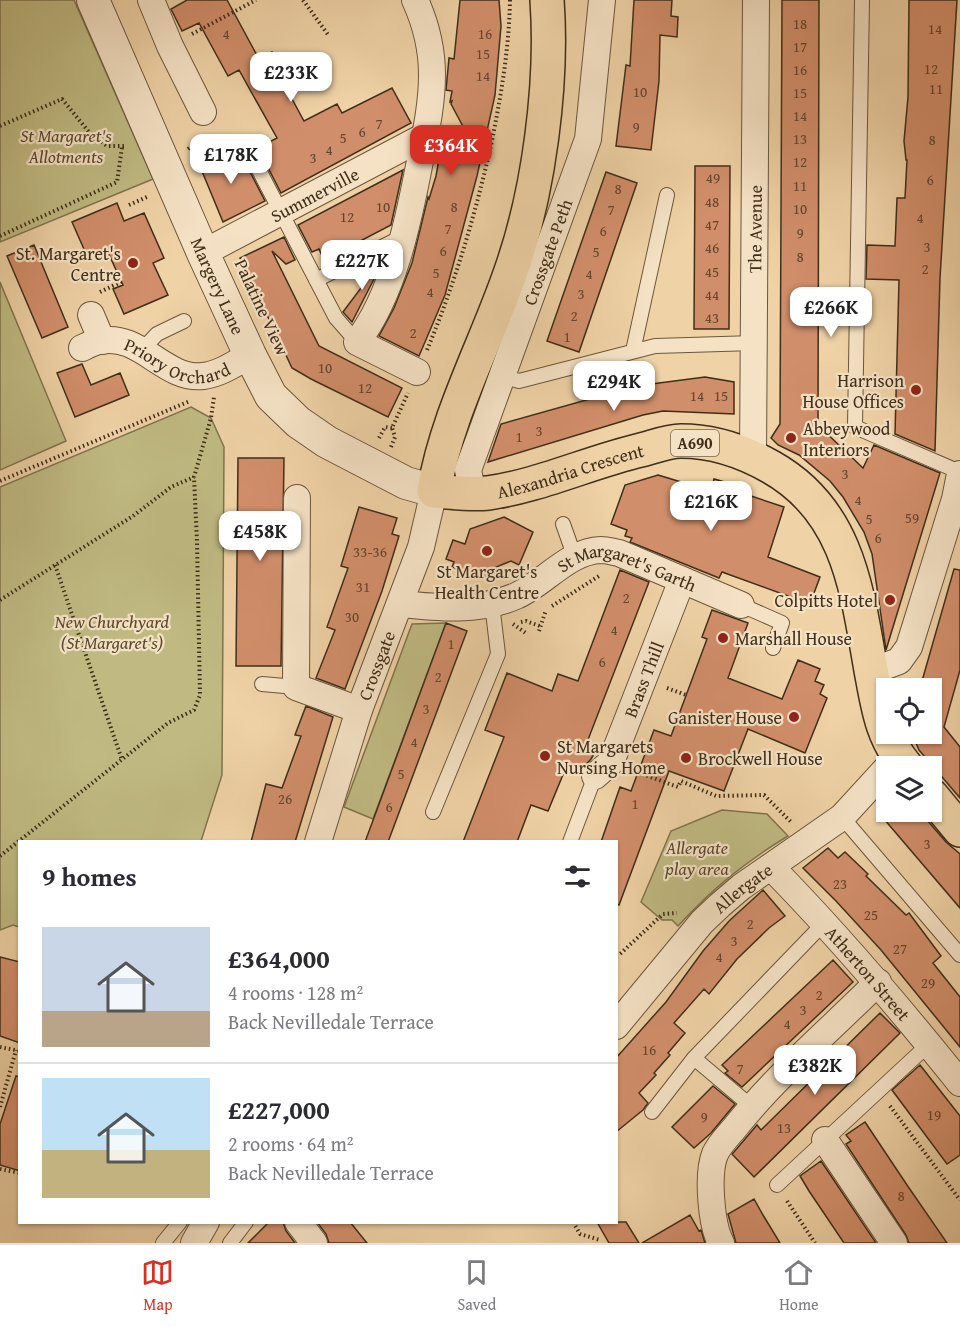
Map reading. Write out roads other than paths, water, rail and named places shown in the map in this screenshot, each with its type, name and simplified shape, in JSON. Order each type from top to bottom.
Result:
[{"type":"highway","points":[[434,490],[438,463],[512,270],[530,206],[546,100],[548,0]]},
{"type":"highway","name":"Alexandria Crescent","points":[[434,490],[478,493],[509,489],[606,458],[679,441],[718,445],[753,457],[786,476],[829,522],[843,545],[854,580],[877,709],[892,756]]},
{"type":"highway","points":[[942,808],[960,830]]},
{"type":"street","name":"Margery Lane","points":[[93,0],[203,253],[271,396],[298,422],[327,442],[406,483],[434,490]]},
{"type":"street","points":[[151,0],[170,46],[203,112]]},
{"type":"street","points":[[416,0],[424,17],[429,39],[432,74],[425,136],[411,210],[377,311],[357,342],[417,372]]},
{"type":"street","name":"Crossgate Peth","points":[[478,493],[471,485],[468,470],[588,139],[602,0]]},
{"type":"street","name":"The Avenue","points":[[753,457],[756,0]]},
{"type":"street","name":"Summerville","points":[[203,253],[282,214],[425,136]]},
{"type":"street","name":"Priory Orchard","points":[[91,315],[92,344],[122,342],[142,350],[174,372],[190,377],[211,374],[250,355]]},
{"type":"street","points":[[872,671],[898,661],[909,647],[955,499],[960,473]]},
{"type":"street","name":"Crossgate","points":[[319,840],[359,710],[421,547],[434,490]]},
{"type":"street","points":[[297,498],[296,687],[359,710]]},
{"type":"street","name":"St Margaret's Garth","points":[[401,604],[446,609],[492,604],[518,596],[576,558],[600,550],[619,553],[741,605]]},
{"type":"street","name":"Brass Thill","points":[[603,769],[682,579]]},
{"type":"street","name":"Allergate","points":[[618,1024],[702,922],[741,887],[842,817],[876,784]]},
{"type":"street","name":"Atherton Street","points":[[771,867],[825,922],[878,982],[960,1083]]},
{"type":"street","points":[[721,1243],[715,1233],[712,1190],[712,1163],[716,1150],[752,1107],[878,982]]},
{"type":"street","points":[[825,1140],[894,1243]]},
{"type":"street","points":[[194,1243],[205,1224]]},
{"type":"street","points":[[300,1224],[314,1243]]},
{"type":"lane","points":[[862,0],[855,427],[960,473]]},
{"type":"lane","points":[[248,148],[336,318],[357,342]]},
{"type":"lane","points":[[633,351],[667,195]]},
{"type":"lane","points":[[316,280],[402,237]]},
{"type":"lane","points":[[142,350],[157,334],[184,321]]},
{"type":"lane","points":[[501,376],[519,381],[655,346],[755,343]]},
{"type":"lane","points":[[563,524],[576,558]]},
{"type":"lane","points":[[433,812],[498,654],[492,604]]},
{"type":"lane","points":[[741,605],[782,624],[773,648]]},
{"type":"lane","points":[[262,684],[296,687]]},
{"type":"lane","name":"Brass Thill","points":[[571,840],[603,769]]},
{"type":"lane","points":[[842,817],[960,955]]},
{"type":"lane","points":[[652,1112],[694,1058],[825,922]]},
{"type":"lane","points":[[777,1185],[928,1044]]},
{"type":"lane","points":[[694,1058],[752,1107]]},
{"type":"lane","points":[[163,1243],[178,1224]]},
{"type":"lane","points":[[230,1243],[244,1224]]},
{"type":"place","name":"St. Margaret's Centre","points":[[133,263]]},
{"type":"place","name":"Harrison House Offices","points":[[916,390]]},
{"type":"place","name":"Abbeywood Interiors","points":[[791,438]]},
{"type":"place","name":"St Margaret's Health Centre","points":[[487,551]]},
{"type":"place","name":"Colpitts Hotel","points":[[890,600]]},
{"type":"place","name":"Marshall House","points":[[723,638]]},
{"type":"place","name":"Ganister House","points":[[794,717]]},
{"type":"place","name":"St Margarets Nursing Home","points":[[545,756]]},
{"type":"place","name":"Brockwell House","points":[[686,758]]},
{"type":"park label","name":"St Margaret's Allotments","points":[[66,145]]},
{"type":"park label","name":"New Churchyard (St Margaret's)","points":[[112,631]]},
{"type":"park label","name":"Allergate play area","points":[[697,857]]}]
